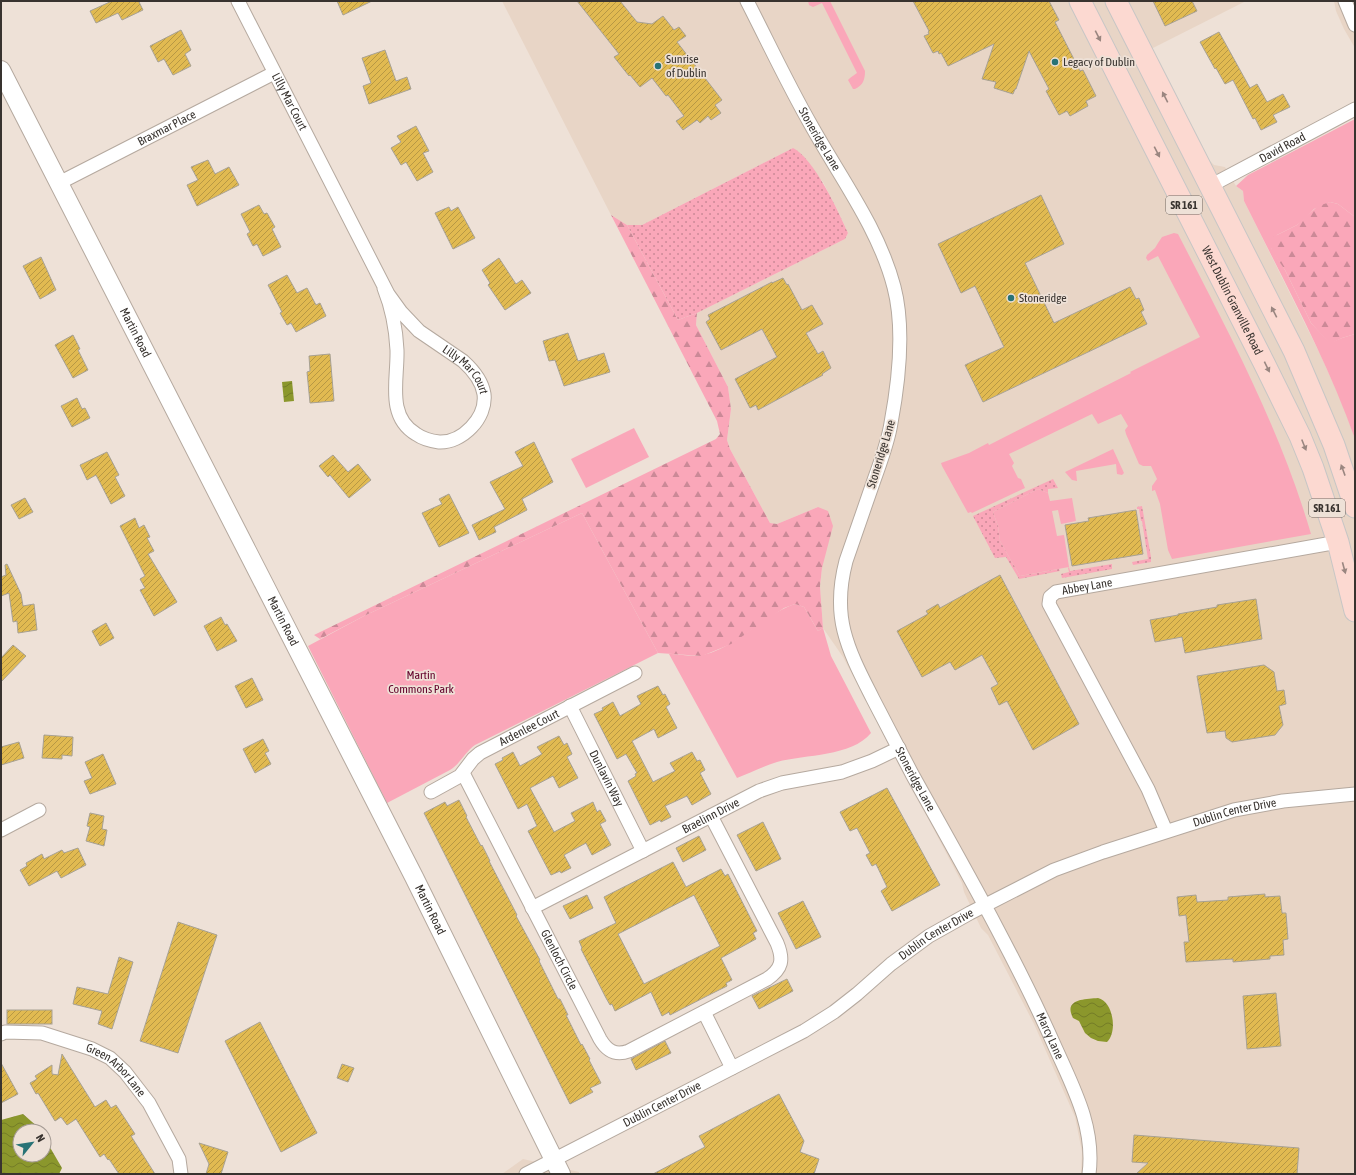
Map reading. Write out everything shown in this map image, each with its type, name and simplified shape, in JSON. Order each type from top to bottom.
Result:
[{"type":"main road","name":"West Dublin Granville Road","points":[[1080,1],[1288,409],[1313,468],[1338,542],[1355,611]]},
{"type":"main road","name":"SR 161","points":[[1116,1],[1294,351],[1334,445],[1355,507]]},
{"type":"street","name":"Lilly Mar Court","points":[[238,1],[384,288],[393,302],[411,323],[426,337],[456,356],[470,367],[482,384],[484,402],[479,418],[471,428],[452,441],[434,441],[420,437],[409,429],[400,417],[396,404],[397,350],[394,322],[384,288]]},
{"type":"street","name":"Stoneridge Lane","points":[[747,1],[810,124],[853,194],[885,260],[894,287],[900,340],[897,382],[891,424],[885,448],[846,561],[840,599],[841,614],[844,631],[854,660],[899,748],[984,906]]},
{"type":"street","points":[[1345,1],[1355,25]]},
{"type":"street","name":"Martin Road","points":[[1,70],[414,877],[557,1167]]},
{"type":"street","name":"Braxmar Place","points":[[59,183],[274,73]]},
{"type":"street","name":"David Road","points":[[1210,186],[1355,109]]},
{"type":"street","name":"Abbey Lane","points":[[1166,831],[1148,789],[1049,604],[1050,597],[1056,592],[1338,542]]},
{"type":"street","name":"Ardenlee Court","points":[[431,792],[456,779],[480,753],[635,673]]},
{"type":"street","name":"Dunlavin Way","points":[[570,706],[643,851]]},
{"type":"street","name":"Braelinn Drive","points":[[532,908],[772,786],[842,772],[872,761],[899,748]]},
{"type":"street","name":"Glenloch Circle","points":[[463,773],[600,1039],[611,1052],[621,1053],[629,1051],[767,979],[777,971],[781,960],[777,943],[711,816]]},
{"type":"street","name":"Dublin Center Drive","points":[[526,1174],[557,1167],[732,1068],[804,1031],[857,994],[891,964],[947,925],[1068,864],[1166,831],[1250,806],[1305,798],[1355,794]]},
{"type":"street","points":[[1,830],[39,810]]},
{"type":"street","name":"Marcy Lane","points":[[984,906],[1036,1007],[1079,1102],[1084,1115],[1090,1145],[1091,1160],[1089,1174]]},
{"type":"street","points":[[704,1012],[732,1068]]},
{"type":"street","name":"Green Arbor Lane","points":[[1,1034],[5,1032],[42,1033],[92,1049],[110,1058],[124,1072],[149,1103],[179,1160],[181,1174]]},
{"type":"shaded area","points":[[502,1],[1246,1],[1151,49],[1206,157],[1214,165],[1225,167],[1236,186],[1243,191],[1244,201],[1321,356],[1343,405],[1355,439],[1355,1174],[1081,1174],[1082,1152],[1075,1117],[1034,1024],[988,935],[981,928],[964,892],[962,883],[843,657],[823,628],[820,586],[822,568],[818,507],[777,524],[770,523],[730,449],[727,440],[731,409],[728,387],[696,325],[697,313],[845,239],[848,233],[838,211],[823,182],[793,148],[642,225],[627,225],[611,215]]},
{"type":"shaded area","points":[[1334,1],[1355,1],[1355,48],[1344,29],[1336,11]]},
{"type":"shaded area","points":[[523,1159],[579,1172],[579,1174],[502,1174]]},
{"type":"green space","points":[[808,1],[830,1],[865,71],[863,82],[855,89],[853,89],[848,80],[857,73],[822,3],[813,7],[809,5]]},
{"type":"green space","points":[[1355,119],[1355,217],[1338,204],[1330,202],[1314,209],[1297,225],[1277,235],[1271,248],[1285,270],[1311,323],[1330,343],[1355,334],[1355,439],[1344,408],[1317,348],[1244,201],[1243,191],[1236,186],[1248,175]]},
{"type":"green space","points":[[793,148],[801,153],[809,162],[825,186],[848,233],[845,239],[697,313],[678,320],[627,225],[642,225]]},
{"type":"green space","points":[[1330,202],[1338,204],[1355,217],[1355,334],[1330,344],[1311,323],[1285,270],[1272,251],[1270,245],[1273,237],[1297,225],[1318,206]]},
{"type":"green space","points":[[611,215],[627,225],[678,320],[697,313],[696,325],[728,387],[731,409],[727,440],[730,449],[770,523],[777,524],[818,507],[828,511],[833,526],[822,568],[820,586],[823,628],[818,631],[804,607],[795,604],[784,608],[731,644],[702,656],[658,653],[582,513],[364,616],[320,639],[314,635],[716,439],[720,434],[717,421]]},
{"type":"green space","points":[[1174,233],[1178,234],[1252,381],[1284,456],[1311,534],[1172,559],[1168,550],[1160,504],[1155,490],[1152,491],[1152,486],[1157,479],[1151,466],[1143,466],[1139,464],[1126,434],[1125,430],[1128,426],[1121,414],[1098,424],[1092,414],[1009,454],[1014,463],[1012,466],[1025,488],[972,513],[968,513],[941,463],[969,453],[988,443],[989,445],[1200,337],[1158,256],[1148,261],[1146,258],[1162,237]]},
{"type":"green space","points":[[634,428],[649,457],[586,488],[571,459]]},
{"type":"green space","points":[[1113,449],[1124,473],[1122,475],[1117,474],[1116,464],[1076,471],[1077,481],[1072,480],[1065,472]]},
{"type":"green space","points":[[1053,479],[1058,488],[1048,489],[1048,493],[1038,489],[993,512],[998,526],[1000,541],[1020,576],[1059,569],[1060,571],[1019,579],[1006,557],[995,558],[973,516]]},
{"type":"green space","points":[[1038,489],[1048,493],[1050,501],[1072,498],[1076,521],[1061,524],[1058,510],[1052,511],[1057,536],[1064,535],[1069,567],[1020,576],[1000,541],[998,526],[993,512]]},
{"type":"green space","points":[[1142,506],[1151,562],[1133,565],[1132,562],[1148,559],[1142,521],[1139,509],[1137,509],[1137,507]]},
{"type":"green space","name":"Martin Commons Park","points":[[582,513],[658,653],[475,745],[450,770],[387,803],[308,646],[364,616]]},
{"type":"green space","points":[[1112,564],[1112,569],[1062,578],[1061,574],[1069,572],[1069,567],[1070,571]]},
{"type":"green space","points":[[795,604],[804,607],[818,631],[823,628],[831,656],[871,733],[852,747],[827,754],[777,762],[737,778],[669,654],[699,656],[716,651],[739,638],[772,615]]},
{"type":"water","points":[[292,381],[294,401],[284,402],[282,382]]},
{"type":"water","points":[[1098,998],[1103,1000],[1107,1005],[1112,1017],[1112,1031],[1107,1042],[1098,1041],[1085,1033],[1079,1021],[1073,1018],[1071,1012],[1071,1007],[1077,1001]]},
{"type":"water","points":[[23,1114],[33,1123],[12,1123],[12,1163],[52,1163],[52,1151],[62,1168],[59,1174],[1,1174],[1,1120]]},
{"type":"building","points":[[112,1],[141,1],[139,2],[143,10],[122,20],[118,13],[96,23],[90,11]]},
{"type":"building","points":[[337,1],[372,1],[343,15]]},
{"type":"building","name":"Sunrise of Dublin","points":[[577,1],[620,1],[637,22],[652,24],[663,16],[674,30],[679,27],[686,36],[677,42],[722,100],[715,105],[721,113],[711,120],[708,116],[700,123],[697,120],[683,130],[676,121],[684,116],[668,95],[666,96],[652,78],[640,87],[630,75],[629,76],[614,57],[619,54]]},
{"type":"building","name":"Legacy of Dublin","points":[[913,1],[1049,1],[1059,20],[1055,22],[1080,71],[1083,70],[1096,96],[1086,101],[1088,106],[1070,116],[1067,111],[1059,115],[1046,91],[1049,89],[1029,51],[1013,94],[994,88],[996,82],[982,79],[994,44],[948,66],[941,53],[939,54],[938,51],[933,53],[924,36],[929,34],[929,31]]},
{"type":"building","points":[[1153,1],[1192,1],[1197,11],[1165,26]]},
{"type":"building","points":[[181,30],[191,50],[185,54],[191,66],[173,75],[164,59],[158,62],[150,46]]},
{"type":"building","points":[[1219,32],[1250,88],[1257,84],[1267,102],[1283,94],[1290,107],[1273,115],[1277,122],[1261,130],[1255,118],[1253,119],[1233,80],[1225,84],[1216,68],[1215,69],[1200,42]]},
{"type":"building","points":[[385,50],[396,81],[407,77],[411,89],[369,104],[363,86],[371,83],[362,58]]},
{"type":"building","points":[[416,126],[429,151],[423,153],[433,172],[417,181],[406,162],[401,165],[391,148],[401,142],[397,136]]},
{"type":"building","points":[[208,160],[215,174],[229,167],[239,185],[197,206],[187,185],[198,180],[191,167]]},
{"type":"building","name":"Stoneridge","points":[[1041,195],[1064,244],[1025,263],[1054,323],[1130,287],[1136,299],[1139,298],[1144,310],[1141,312],[1147,324],[983,402],[965,365],[1004,347],[975,286],[961,293],[938,244]]},
{"type":"building","points":[[259,205],[264,214],[267,213],[275,227],[272,229],[281,247],[263,256],[257,244],[253,246],[247,234],[250,232],[241,214]]},
{"type":"building","points":[[449,207],[451,211],[458,207],[475,238],[453,249],[435,213]]},
{"type":"building","points":[[41,257],[56,290],[40,299],[23,266]]},
{"type":"building","points":[[499,258],[516,284],[522,280],[531,293],[505,310],[488,285],[490,283],[482,270]]},
{"type":"building","points":[[287,275],[297,293],[307,288],[316,305],[320,303],[326,316],[296,332],[291,323],[287,325],[268,285]]},
{"type":"building","points":[[783,278],[787,285],[788,284],[802,310],[812,305],[823,324],[806,333],[818,354],[823,351],[831,368],[822,374],[823,375],[758,410],[756,405],[750,408],[735,379],[777,357],[762,329],[721,350],[706,322],[710,319],[708,315],[772,282]]},
{"type":"building","points":[[568,333],[578,361],[604,353],[610,372],[564,386],[555,360],[549,361],[543,341]]},
{"type":"building","points":[[73,335],[80,349],[78,350],[88,370],[73,378],[55,345]]},
{"type":"building","points":[[330,354],[334,401],[310,403],[307,372],[310,371],[309,356]]},
{"type":"building","points":[[77,398],[82,409],[85,408],[90,418],[72,427],[61,406]]},
{"type":"building","points":[[534,442],[553,482],[522,499],[527,510],[494,527],[496,532],[479,540],[472,525],[505,509],[490,482],[523,466],[515,452]]},
{"type":"building","points":[[107,452],[119,475],[115,477],[125,496],[111,504],[96,475],[87,480],[80,465]]},
{"type":"building","points":[[333,455],[348,472],[358,464],[371,480],[349,498],[330,475],[328,477],[319,466]]},
{"type":"building","points":[[449,494],[469,533],[439,547],[422,513],[442,504],[439,499]]},
{"type":"building","points":[[25,498],[33,512],[19,519],[11,505]]},
{"type":"building","points":[[1136,510],[1143,554],[1072,566],[1065,525],[1089,521],[1088,518]]},
{"type":"building","points":[[135,518],[139,528],[144,525],[150,537],[147,538],[154,551],[148,554],[177,602],[154,616],[140,590],[145,588],[140,579],[145,576],[120,526]]},
{"type":"building","points":[[7,564],[21,594],[23,606],[34,604],[37,630],[18,633],[17,621],[13,622],[9,593],[1,596],[1,577],[6,575],[5,565]]},
{"type":"building","points":[[1000,575],[1079,724],[1033,750],[1007,701],[999,705],[991,688],[998,684],[982,655],[955,670],[950,662],[922,677],[897,631],[928,614],[926,611],[938,604],[940,608]]},
{"type":"building","points":[[1256,599],[1262,639],[1185,653],[1182,637],[1155,642],[1150,620],[1217,607],[1217,605]]},
{"type":"building","points":[[221,617],[237,641],[217,651],[204,626]]},
{"type":"building","points":[[106,623],[114,638],[100,646],[92,631]]},
{"type":"building","points":[[13,645],[26,656],[1,682],[1,658]]},
{"type":"building","points":[[1264,665],[1274,672],[1277,691],[1284,690],[1286,704],[1279,706],[1283,725],[1275,735],[1232,742],[1226,738],[1225,731],[1207,733],[1197,676]]},
{"type":"building","points":[[252,678],[263,700],[246,708],[235,686]]},
{"type":"building","points":[[658,686],[663,695],[665,694],[670,704],[666,707],[677,728],[658,738],[654,729],[632,741],[653,782],[675,771],[670,763],[692,752],[697,761],[700,760],[705,770],[700,773],[711,794],[692,805],[687,796],[665,806],[671,817],[650,825],[628,781],[636,776],[635,774],[637,773],[626,754],[617,759],[594,714],[603,710],[602,708],[613,702],[620,716],[641,704],[637,696]]},
{"type":"building","points":[[44,735],[73,737],[72,756],[62,755],[62,759],[42,758]]},
{"type":"building","points":[[559,736],[564,745],[567,743],[572,754],[567,757],[578,778],[559,788],[553,776],[530,788],[554,832],[575,821],[571,813],[593,802],[597,812],[600,810],[606,821],[600,824],[611,845],[592,855],[586,843],[564,855],[571,868],[561,873],[560,871],[551,875],[528,831],[537,826],[527,804],[518,809],[495,764],[513,752],[520,766],[542,754],[537,747]]},
{"type":"building","points":[[263,739],[269,751],[265,753],[271,764],[255,773],[243,749]]},
{"type":"building","points":[[19,742],[24,758],[1,765],[1,747]]},
{"type":"building","points":[[103,754],[116,784],[90,794],[84,781],[92,778],[85,762]]},
{"type":"building","points":[[887,788],[940,885],[892,911],[881,891],[887,887],[876,864],[872,866],[866,855],[870,853],[857,828],[850,831],[840,812]]},
{"type":"building","points":[[459,800],[467,816],[466,817],[481,846],[482,845],[517,915],[516,916],[540,960],[539,961],[558,999],[560,999],[568,1015],[566,1015],[590,1059],[589,1060],[601,1083],[590,1088],[593,1092],[570,1104],[424,813],[445,802],[447,806]]},
{"type":"building","points":[[90,813],[104,816],[102,829],[107,830],[104,846],[86,841],[90,827],[87,826]]},
{"type":"building","points":[[763,822],[781,859],[756,871],[737,835]]},
{"type":"building","points":[[699,836],[706,850],[683,862],[676,848]]},
{"type":"building","points":[[78,848],[86,865],[61,878],[57,871],[29,886],[20,870],[27,866],[26,863],[42,854],[44,859],[62,850],[64,853]]},
{"type":"building","points":[[673,862],[686,887],[721,869],[725,876],[728,874],[757,931],[753,933],[756,939],[721,958],[732,980],[726,983],[727,986],[670,1015],[669,1012],[662,1016],[651,992],[615,1011],[612,1004],[610,1005],[606,998],[581,949],[582,948],[579,941],[616,923],[604,897]],"holes":[[[694,895],[720,946],[644,984],[618,934]]]},
{"type":"building","points":[[1265,894],[1265,897],[1280,896],[1282,913],[1286,913],[1288,939],[1283,940],[1284,955],[1270,956],[1270,959],[1233,962],[1233,959],[1186,962],[1184,942],[1189,942],[1186,915],[1179,916],[1177,897],[1196,895],[1197,902],[1228,900],[1228,897]]},
{"type":"building","points":[[587,895],[593,908],[570,919],[563,906]]},
{"type":"building","points":[[803,901],[821,937],[796,949],[778,913]]},
{"type":"building","points":[[178,922],[217,935],[178,1053],[140,1041]]},
{"type":"building","points":[[119,957],[133,962],[112,1029],[98,1024],[102,1011],[73,1004],[77,987],[108,994]]},
{"type":"building","points":[[787,979],[793,991],[759,1009],[752,996]]},
{"type":"building","points":[[1276,993],[1281,1046],[1247,1049],[1243,996]]},
{"type":"building","points":[[7,1010],[52,1010],[52,1024],[7,1024]]},
{"type":"building","points":[[260,1022],[317,1133],[281,1152],[225,1041]]},
{"type":"building","points":[[665,1041],[671,1053],[636,1070],[631,1059]]},
{"type":"building","points":[[62,1054],[95,1107],[106,1100],[111,1108],[116,1105],[135,1134],[131,1136],[155,1174],[119,1174],[104,1154],[100,1157],[76,1119],[67,1125],[61,1117],[55,1121],[30,1083],[37,1079],[35,1076],[52,1065],[52,1074],[58,1075]]},
{"type":"building","points":[[1,1063],[18,1094],[1,1103]]},
{"type":"building","points":[[342,1064],[354,1068],[348,1082],[337,1078]]},
{"type":"building","points":[[779,1094],[804,1141],[800,1152],[819,1159],[814,1174],[653,1174],[705,1147],[699,1136]]},
{"type":"building","points":[[1134,1135],[1299,1148],[1297,1174],[1136,1174],[1148,1163],[1132,1162]]},
{"type":"building","points":[[199,1143],[228,1152],[221,1174],[206,1174],[209,1164]]},
{"type":"place","name":"Legacy of Dublin","points":[[1055,62]]},
{"type":"place","name":"Sunrise of Dublin","points":[[658,66]]},
{"type":"place","name":"Stoneridge","points":[[1011,298]]}]
